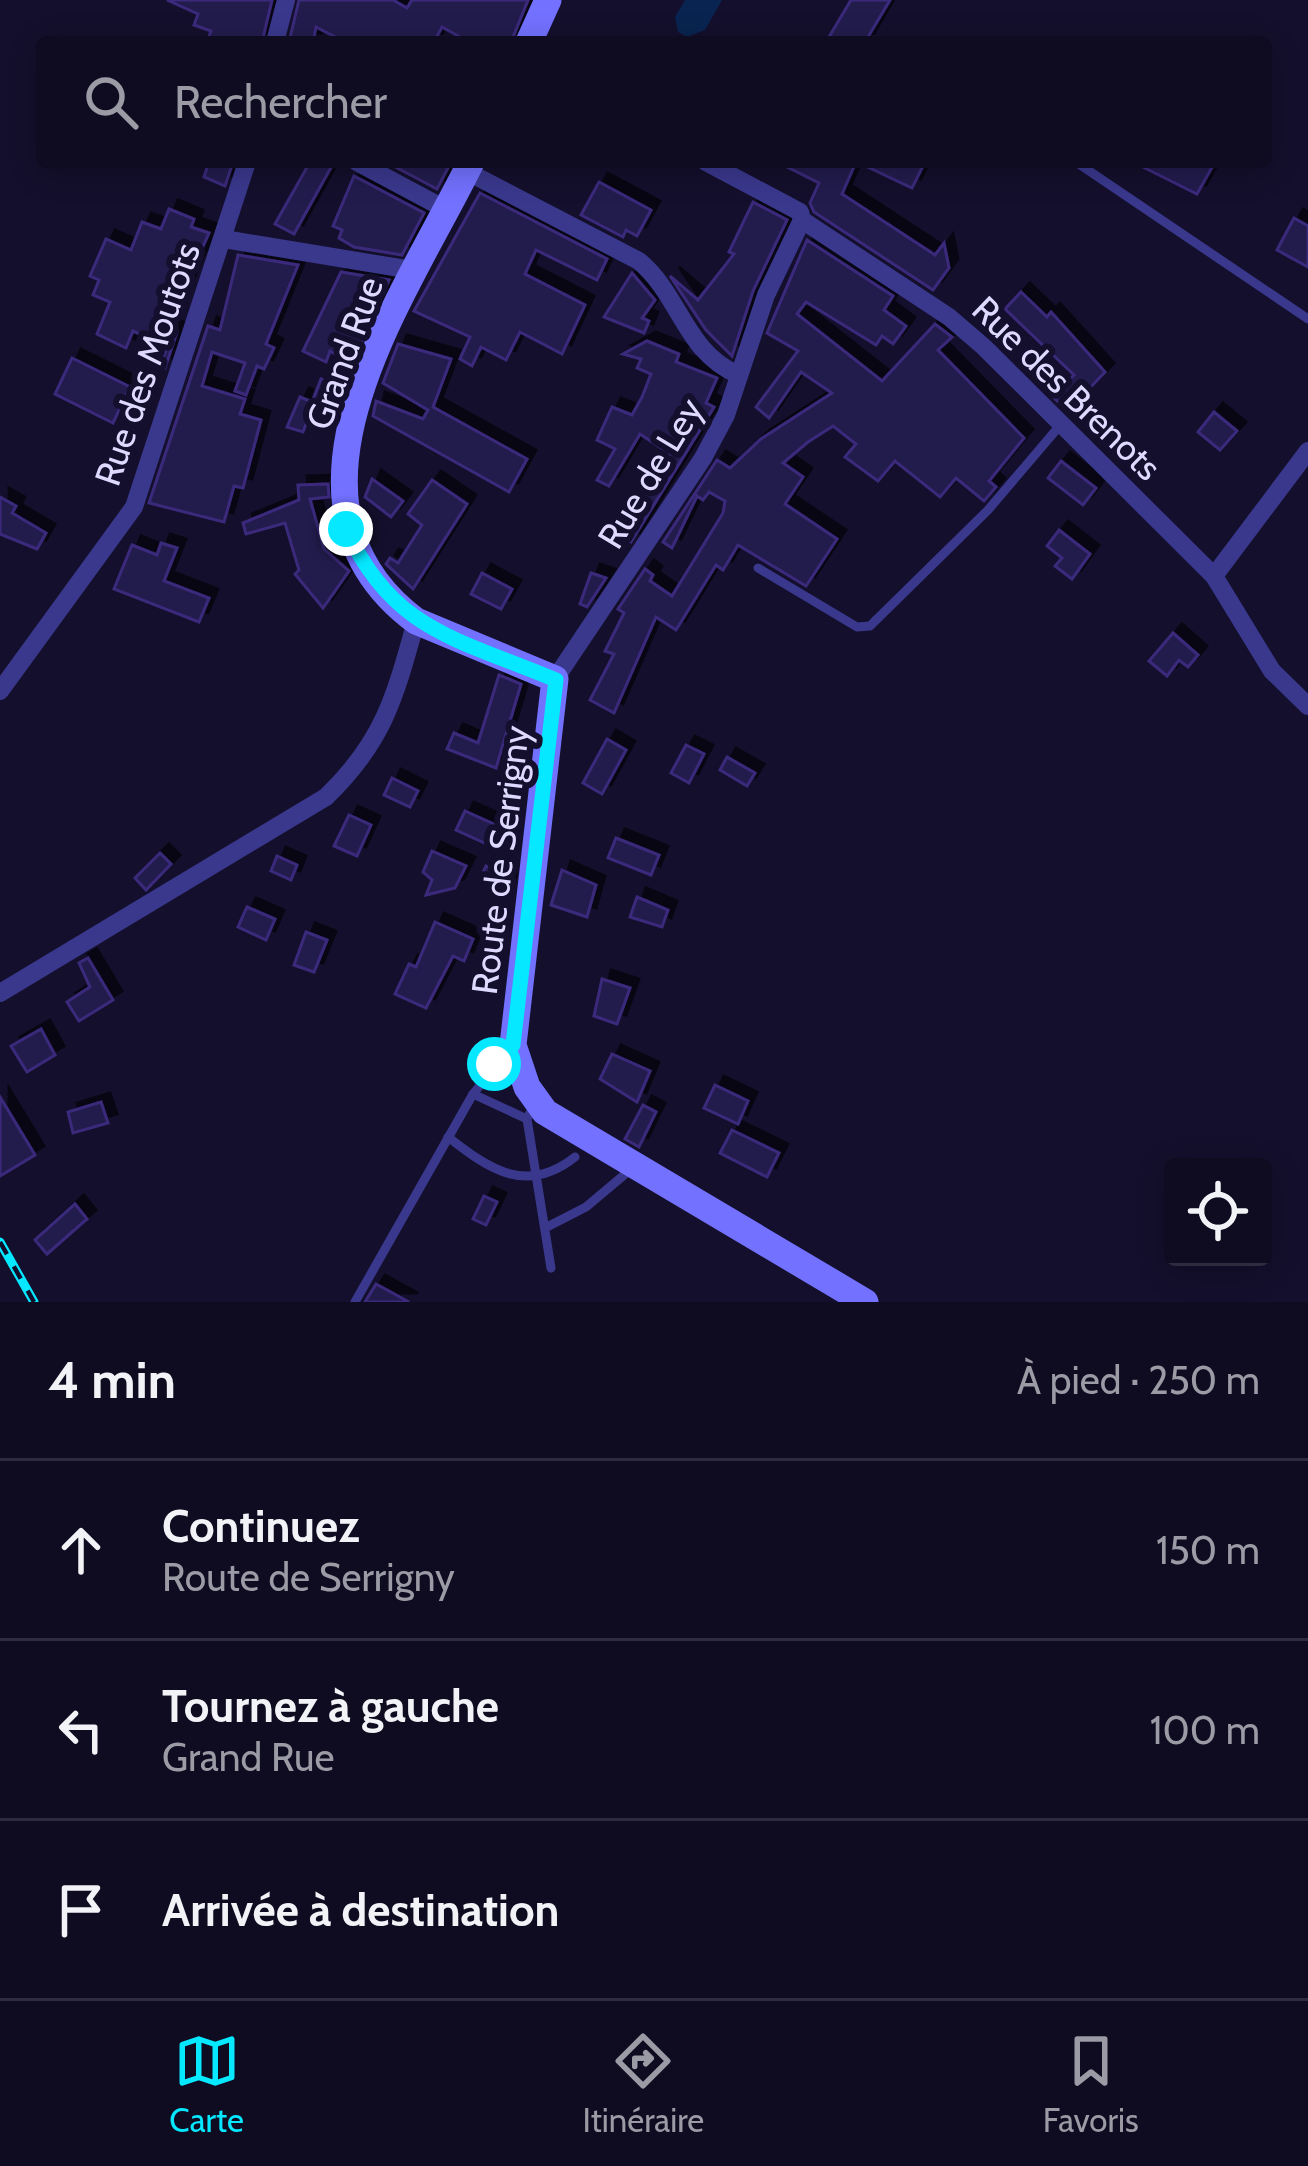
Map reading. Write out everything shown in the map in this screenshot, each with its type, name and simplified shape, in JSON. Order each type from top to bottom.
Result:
[{"type":"street","points":[[277,36],[286,0]]},
{"type":"street","points":[[532,36],[548,0]]},
{"type":"street","name":"Rue des Moutots","points":[[0,691],[134,507],[245,168]]},
{"type":"street","points":[[368,168],[445,208]]},
{"type":"street","name":"Grand Rue","points":[[467,168],[412,270],[350,425],[343,481],[346,529],[368,576],[416,621],[556,680]]},
{"type":"street","points":[[470,168],[638,261],[656,276],[699,350],[715,365],[739,375]]},
{"type":"street","name":"Rue des Brenots","points":[[717,168],[800,212],[802,220],[949,316],[1214,576],[1272,670],[1308,706]]},
{"type":"street","name":"Rue de Ley","points":[[556,680],[703,458],[739,375],[766,295],[802,220]]},
{"type":"street","points":[[224,239],[412,270]]},
{"type":"street","points":[[1214,576],[1308,452]]},
{"type":"street","points":[[0,993],[326,797],[363,761],[385,725],[416,621]]},
{"type":"street","name":"Route de Serrigny","points":[[536,1110],[513,1045],[556,680]]},
{"type":"street","points":[[536,1110],[865,1302]]},
{"type":"lane","points":[[1085,168],[1308,319]]},
{"type":"lane","points":[[758,568],[857,627],[870,626],[886,617],[988,510],[1062,423]]},
{"type":"lane","points":[[355,1302],[473,1094],[513,1045]]},
{"type":"lane","points":[[473,1094],[536,1110],[538,1178],[551,1268]]},
{"type":"lane","points":[[448,1137],[492,1170],[520,1180],[538,1178],[575,1157]]},
{"type":"lane","points":[[547,1227],[610,1190],[634,1166]]},
{"type":"water","points":[[685,0],[722,0],[705,30],[690,36],[678,32],[675,17]]},
{"type":"building","points":[[167,0],[272,0],[263,36],[209,36],[211,31],[194,25],[198,14]]},
{"type":"building","points":[[299,0],[393,0],[407,8],[412,0],[528,0],[513,36],[458,36],[442,27],[437,36],[333,36],[316,27],[314,36],[290,36]]},
{"type":"building","points":[[851,0],[890,0],[869,36],[830,36]]},
{"type":"building","points":[[207,168],[231,168],[225,186],[204,177]]},
{"type":"building","points":[[307,168],[331,168],[294,234],[275,224]]},
{"type":"building","points":[[397,168],[448,168],[437,189]]},
{"type":"building","points":[[789,168],[853,168],[842,194],[935,255],[944,243],[949,268],[933,290],[814,212],[810,203],[819,183]]},
{"type":"building","points":[[870,168],[922,168],[912,188]]},
{"type":"building","points":[[1145,168],[1212,168],[1197,194]]},
{"type":"building","points":[[354,176],[424,213],[402,255],[354,247],[339,238],[342,230],[333,226]]},
{"type":"building","points":[[599,182],[651,210],[637,236],[626,230],[623,237],[581,215]]},
{"type":"building","points":[[480,193],[607,259],[597,280],[536,250],[525,274],[585,305],[562,354],[520,332],[506,360],[481,347],[472,366],[460,359],[470,337],[414,311]]},
{"type":"building","points":[[753,202],[787,220],[753,291],[732,356],[706,330],[670,276],[698,300],[734,254],[729,252]]},
{"type":"building","points":[[169,209],[194,219],[191,227],[209,233],[167,327],[177,332],[165,368],[160,365],[168,346],[133,331],[126,348],[97,334],[110,302],[93,295],[99,280],[90,276],[106,239],[131,250],[142,222],[161,229]]},
{"type":"building","points":[[1294,218],[1308,226],[1308,267],[1277,250]]},
{"type":"building","points":[[807,240],[893,296],[884,310],[906,326],[893,344],[882,336],[876,345],[806,302],[797,314],[882,381],[935,324],[952,337],[938,350],[1024,438],[989,481],[996,487],[984,501],[956,478],[940,497],[895,461],[878,481],[845,457],[856,444],[833,426],[808,442],[783,463],[803,477],[785,504],[837,539],[806,586],[738,545],[723,570],[716,565],[676,630],[656,617],[614,713],[590,700],[614,654],[605,651],[624,613],[618,609],[645,569],[653,575],[650,581],[672,596],[723,513],[725,501],[709,492],[703,500],[697,496],[672,548],[663,542],[717,460],[730,468],[761,439],[832,393],[801,372],[769,418],[756,407],[798,351],[767,333]]},
{"type":"building","points":[[238,255],[298,265],[266,344],[274,348],[264,369],[257,366],[246,395],[235,391],[245,363],[212,352],[202,386],[245,399],[240,414],[261,420],[243,488],[234,486],[224,522],[149,503],[208,326],[220,330]]},
{"type":"building","points":[[341,272],[389,280],[352,364],[330,351],[326,362],[303,351]]},
{"type":"building","points":[[632,273],[655,300],[642,318],[649,321],[644,333],[604,317]]},
{"type":"building","points":[[1021,292],[1047,317],[1051,312],[1105,372],[1068,411],[1053,397],[1074,375],[1005,309]]},
{"type":"building","points":[[647,341],[679,354],[676,362],[717,378],[706,403],[714,407],[631,542],[621,536],[670,454],[640,434],[609,486],[597,480],[615,449],[597,440],[612,407],[632,415],[642,397],[651,374],[637,368],[641,359],[623,354]]},
{"type":"building","points":[[398,344],[451,359],[433,407],[527,459],[509,492],[373,416],[376,401],[423,419],[428,410],[383,383]]},
{"type":"building","points":[[72,358],[130,387],[113,423],[55,394]]},
{"type":"building","points":[[321,379],[341,387],[332,409],[314,403],[303,432],[287,427],[300,397],[312,402]]},
{"type":"building","points":[[1214,412],[1237,431],[1220,450],[1198,432]]},
{"type":"building","points":[[1061,461],[1096,488],[1083,505],[1048,478]]},
{"type":"building","points":[[372,479],[403,501],[391,517],[365,497]]},
{"type":"building","points":[[432,480],[467,504],[413,589],[386,564],[390,558],[398,563],[422,525],[408,514]]},
{"type":"building","points":[[328,484],[329,497],[310,499],[324,549],[349,571],[323,608],[295,574],[299,570],[285,523],[246,534],[243,523],[299,500],[298,485]]},
{"type":"building","points":[[0,497],[16,506],[12,513],[46,533],[37,549],[0,534]]},
{"type":"building","points":[[1059,530],[1090,554],[1072,579],[1055,566],[1062,558],[1047,546]]},
{"type":"building","points":[[161,543],[177,548],[164,581],[209,598],[199,622],[114,589],[132,545],[157,555]]},
{"type":"building","points":[[482,573],[512,589],[501,609],[471,594]]},
{"type":"building","points":[[591,573],[606,578],[587,607],[580,604]]},
{"type":"building","points":[[1173,633],[1198,655],[1188,667],[1179,660],[1167,676],[1149,661]]},
{"type":"building","points":[[499,675],[521,684],[496,768],[447,749],[454,733],[478,743]]},
{"type":"building","points":[[607,739],[626,750],[602,794],[583,783]]},
{"type":"building","points":[[686,745],[704,754],[689,783],[671,773]]},
{"type":"building","points":[[727,757],[755,773],[747,786],[720,770]]},
{"type":"building","points":[[392,778],[418,791],[410,807],[384,795]]},
{"type":"building","points":[[465,811],[498,826],[489,845],[456,830]]},
{"type":"building","points":[[349,815],[371,825],[357,856],[334,846]]},
{"type":"building","points":[[616,838],[659,855],[651,875],[608,858]]},
{"type":"building","points":[[432,851],[466,866],[455,888],[426,895],[432,880],[423,872]]},
{"type":"building","points":[[160,853],[171,864],[146,890],[135,878]]},
{"type":"building","points":[[277,856],[297,865],[291,880],[271,871]]},
{"type":"building","points":[[486,866],[508,876],[506,891],[480,879]]},
{"type":"building","points":[[562,870],[596,885],[587,917],[551,905]]},
{"type":"building","points":[[637,897],[668,910],[662,927],[630,917]]},
{"type":"building","points":[[247,907],[275,919],[266,940],[238,927]]},
{"type":"building","points":[[435,922],[473,939],[464,961],[453,956],[426,1008],[395,994],[409,964],[416,967]]},
{"type":"building","points":[[306,932],[327,940],[314,972],[294,965]]},
{"type":"building","points":[[88,958],[113,1000],[79,1021],[67,1002],[90,987],[79,963]]},
{"type":"building","points":[[602,979],[630,988],[617,1024],[594,1016]]},
{"type":"building","points":[[41,1029],[55,1055],[27,1072],[11,1046]]},
{"type":"building","points":[[612,1054],[650,1071],[637,1102],[600,1079]]},
{"type":"building","points":[[715,1085],[748,1101],[738,1124],[704,1108]]},
{"type":"building","points":[[0,1097],[35,1155],[0,1176]]},
{"type":"building","points":[[101,1102],[108,1123],[73,1133],[68,1112]]},
{"type":"building","points":[[643,1105],[656,1112],[639,1147],[625,1139]]},
{"type":"building","points":[[732,1130],[779,1153],[767,1177],[720,1153]]},
{"type":"building","points":[[484,1196],[497,1202],[486,1225],[473,1219]]},
{"type":"building","points":[[75,1204],[87,1219],[47,1254],[35,1240]]},
{"type":"building","points":[[376,1284],[409,1302],[365,1302]]},
{"type":"railway","points":[[0,1242],[34,1302]]},
{"type":"route","points":[[346,529],[368,576],[396,607],[416,621],[556,680],[555,721],[513,1045],[494,1064]]}]
